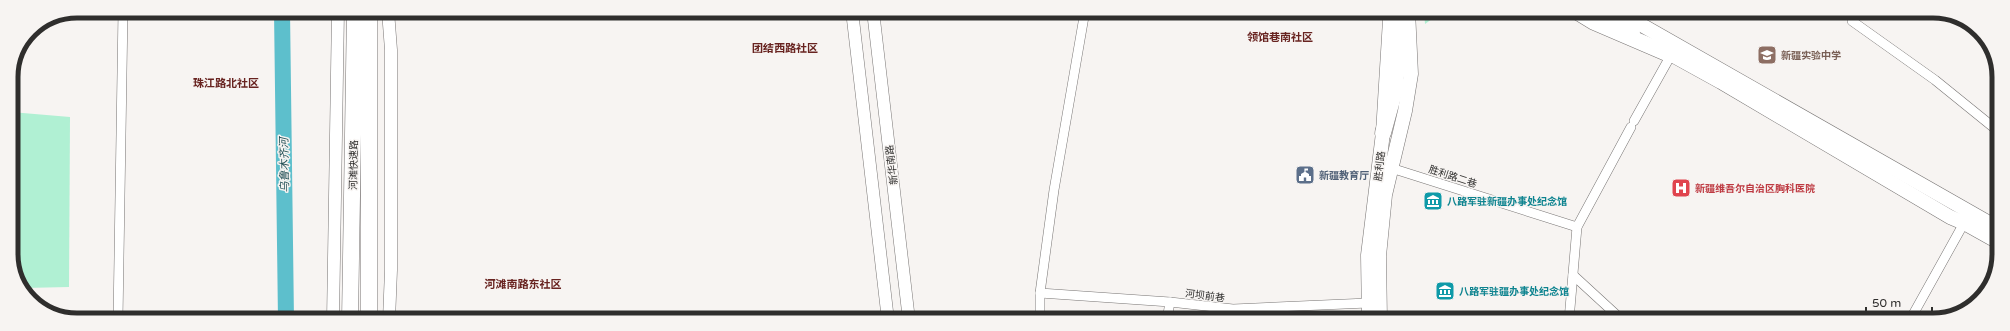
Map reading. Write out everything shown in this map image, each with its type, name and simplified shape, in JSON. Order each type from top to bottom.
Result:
[{"type":"highway","points":[[351,18],[354,44]]},
{"type":"highway","name":"河滩快速路","points":[[350,313],[355,18]]},
{"type":"highway","name":"河滩快速路","points":[[369,18],[369,313]]},
{"type":"highway","points":[[369,52],[372,18]]},
{"type":"highway","points":[[1383,133],[1394,93],[1397,67],[1397,18]]},
{"type":"highway","points":[[1598,18],[1671,55]]},
{"type":"highway","points":[[348,313],[351,288]]},
{"type":"highway","points":[[368,289],[371,313]]},
{"type":"main road","points":[[332,313],[338,18]]},
{"type":"main road","points":[[389,18],[391,50],[391,255],[389,313]]},
{"type":"main road","name":"新华南路","points":[[853,18],[887,313]]},
{"type":"main road","name":"新华南路","points":[[874,18],[908,313]]},
{"type":"main road","name":"胜利路","points":[[1369,313],[1368,255],[1383,133],[1390,18]]},
{"type":"main road","points":[[1380,313],[1379,256],[1385,195],[1405,111],[1411,74],[1408,18]]},
{"type":"main road","points":[[1628,18],[1992,225]]},
{"type":"main road","points":[[1671,55],[1721,82],[1950,217],[1992,239]]},
{"type":"street","points":[[118,313],[123,18]]},
{"type":"street","points":[[1040,313],[1040,293],[1054,190],[1084,18]]},
{"type":"street","points":[[1852,21],[1935,80],[1992,126]]},
{"type":"street","points":[[1570,313],[1577,227],[1671,55]]},
{"type":"street","name":"胜利路二巷","points":[[1391,168],[1577,227]]},
{"type":"street","points":[[1914,313],[1964,223]]},
{"type":"street","points":[[1573,275],[1614,313]]},
{"type":"street","name":"河坝前巷","points":[[1040,293],[1170,302],[1233,309],[1368,303]]},
{"type":"street","points":[[1168,313],[1170,302]]},
{"type":"green space","points":[[1425,18],[1433,18],[1425,24]]},
{"type":"green space","points":[[18,113],[70,117],[69,287],[29,288],[22,277],[18,254]]},
{"type":"waterway","name":"乌鲁木齐河","points":[[282,18],[286,313]]},
{"type":"place","name":"新疆实验中学","points":[[1767,55]]},
{"type":"place","name":"新疆教育厅","points":[[1305,175]]},
{"type":"place","name":"新疆维吾尔自治区胸科医院","points":[[1681,188]]},
{"type":"place","name":"八路军驻新疆办事处纪念馆","points":[[1433,201]]},
{"type":"place","name":"八路军驻疆办事处纪念馆","points":[[1445,291]]},
{"type":"district","name":"领馆巷南社区","points":[[1280,37]]},
{"type":"district","name":"团结西路社区","points":[[785,48]]},
{"type":"district","name":"珠江路北社区","points":[[226,83]]},
{"type":"district","name":"河滩南路东社区","points":[[523,284]]}]
